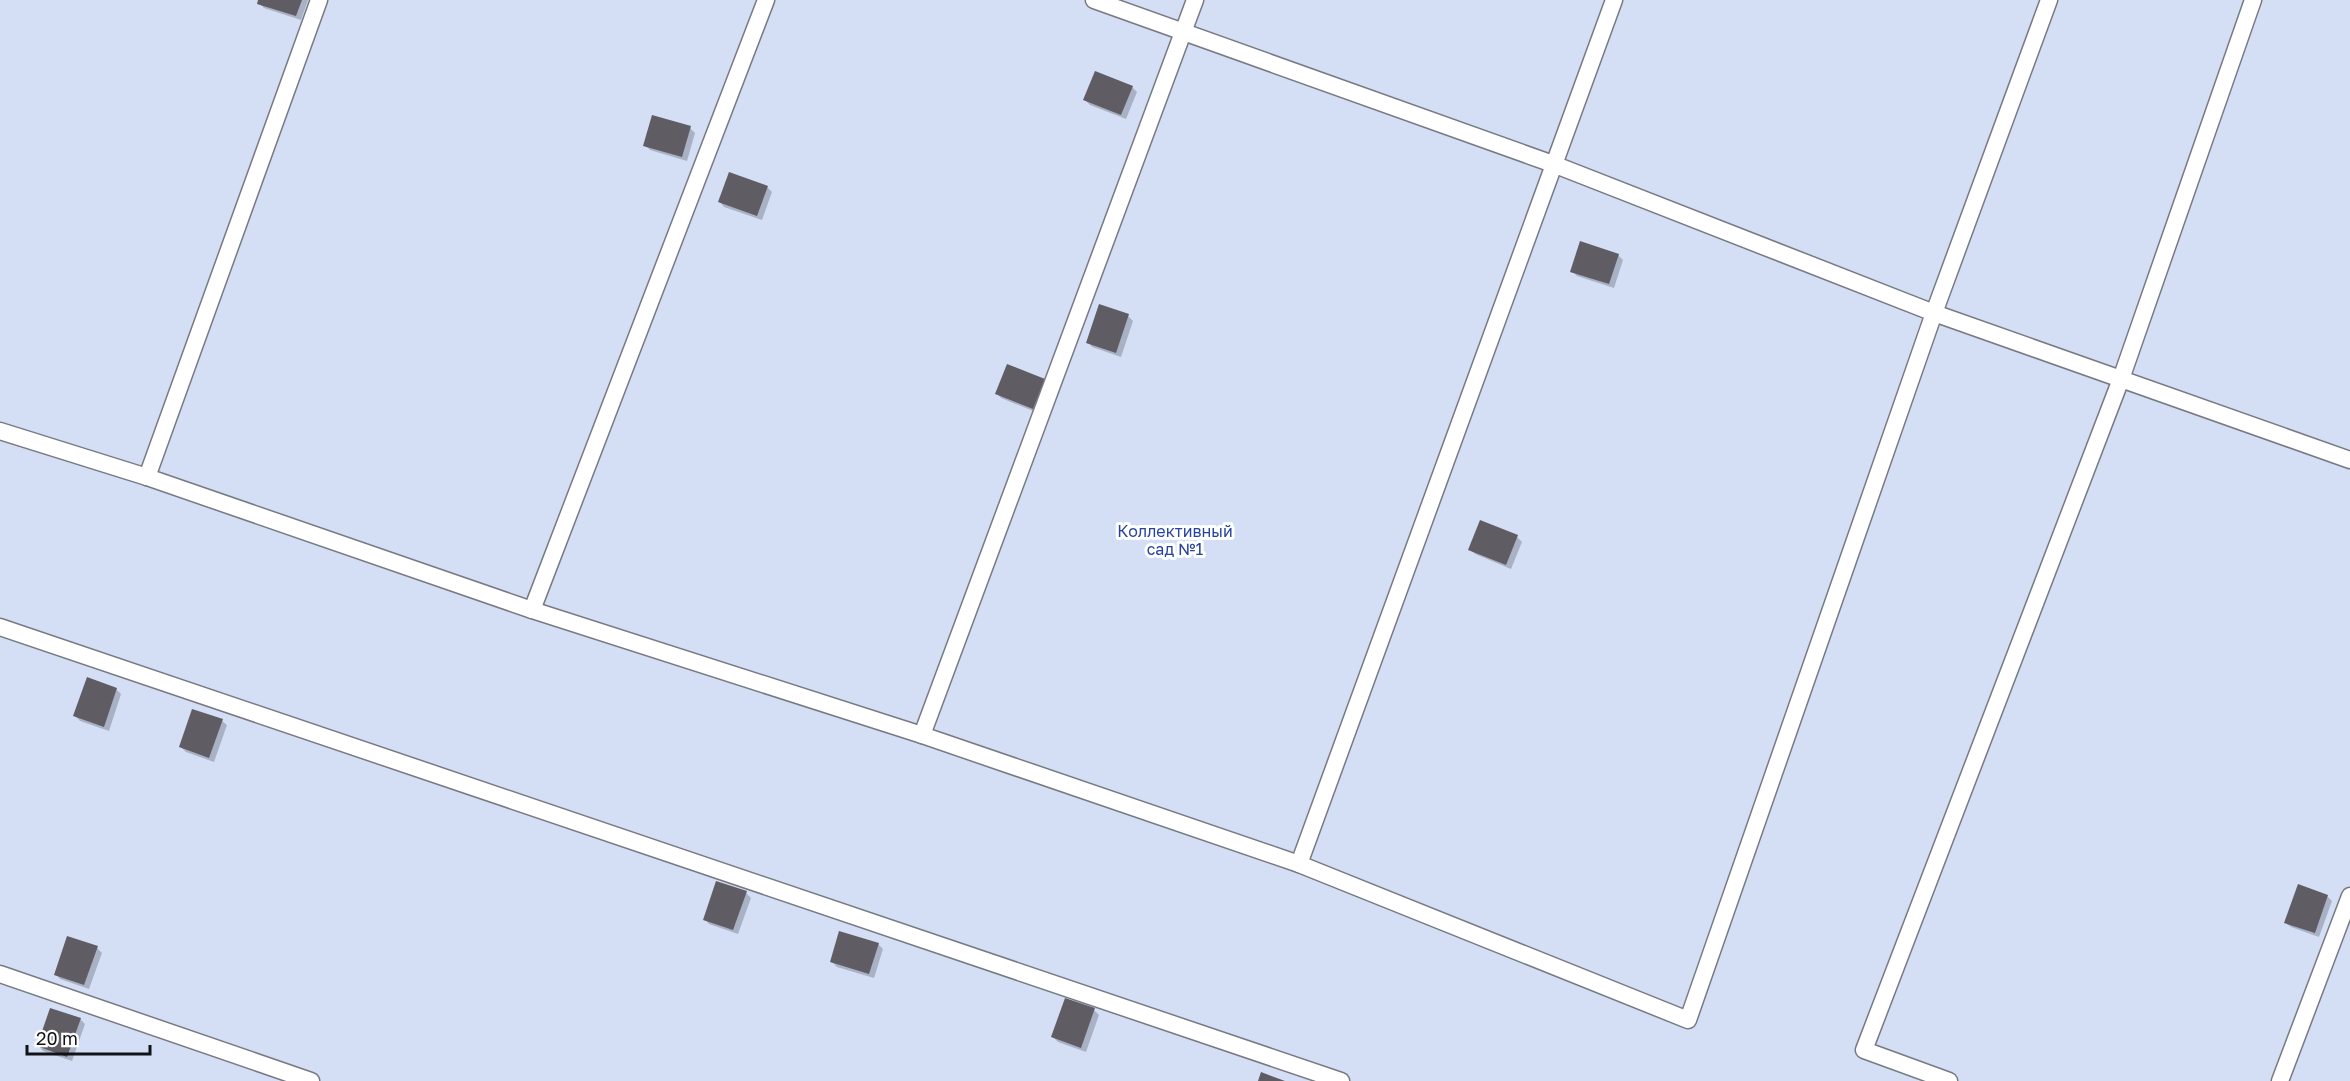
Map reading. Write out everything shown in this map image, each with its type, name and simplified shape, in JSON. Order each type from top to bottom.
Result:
[{"type":"lane","points":[[147,477],[319,0]]},
{"type":"lane","points":[[532,610],[766,0]]},
{"type":"lane","points":[[1094,0],[1553,164],[1934,313],[2350,460]]},
{"type":"lane","points":[[922,735],[1196,0]]},
{"type":"lane","points":[[1299,864],[1614,0]]},
{"type":"lane","points":[[0,431],[147,477],[532,610],[922,735],[1299,864],[1688,1020],[1934,313],[2049,0]]},
{"type":"lane","points":[[1949,1081],[1864,1050],[2121,379],[2253,0]]},
{"type":"lane","points":[[0,627],[1341,1081]]},
{"type":"lane","points":[[2280,1081],[2350,896]]},
{"type":"lane","points":[[0,974],[311,1081]]},
{"type":"green space","name":"Коллективный сад №1","points":[[0,0],[2350,0],[2350,1081],[0,1081]]},
{"type":"building","points":[[258,0],[302,0],[296,16],[257,4]]},
{"type":"building","points":[[1095,71],[1133,86],[1121,115],[1083,100]]},
{"type":"building","points":[[652,115],[691,126],[682,157],[643,146]]},
{"type":"building","points":[[729,172],[768,186],[757,216],[718,202]]},
{"type":"building","points":[[1580,241],[1619,254],[1609,284],[1570,272]]},
{"type":"building","points":[[1099,304],[1129,314],[1116,353],[1086,343]]},
{"type":"building","points":[[1007,364],[1045,379],[1033,409],[995,394]]},
{"type":"building","points":[[1480,520],[1518,535],[1506,565],[1468,550]]},
{"type":"building","points":[[87,677],[117,688],[104,727],[73,716]]},
{"type":"building","points":[[192,709],[223,719],[209,758],[179,747]]},
{"type":"building","points":[[716,881],[747,891],[733,930],[703,920]]},
{"type":"building","points":[[2298,884],[2328,895],[2315,933],[2284,923]]},
{"type":"building","points":[[839,931],[879,943],[869,974],[830,962]]},
{"type":"building","points":[[67,936],[98,946],[84,985],[54,975]]},
{"type":"building","points":[[1065,998],[1095,1008],[1081,1048],[1051,1037]]},
{"type":"building","points":[[50,1008],[81,1018],[67,1057],[37,1046]]},
{"type":"building","points":[[1261,1072],[1285,1081],[1258,1081]]}]
